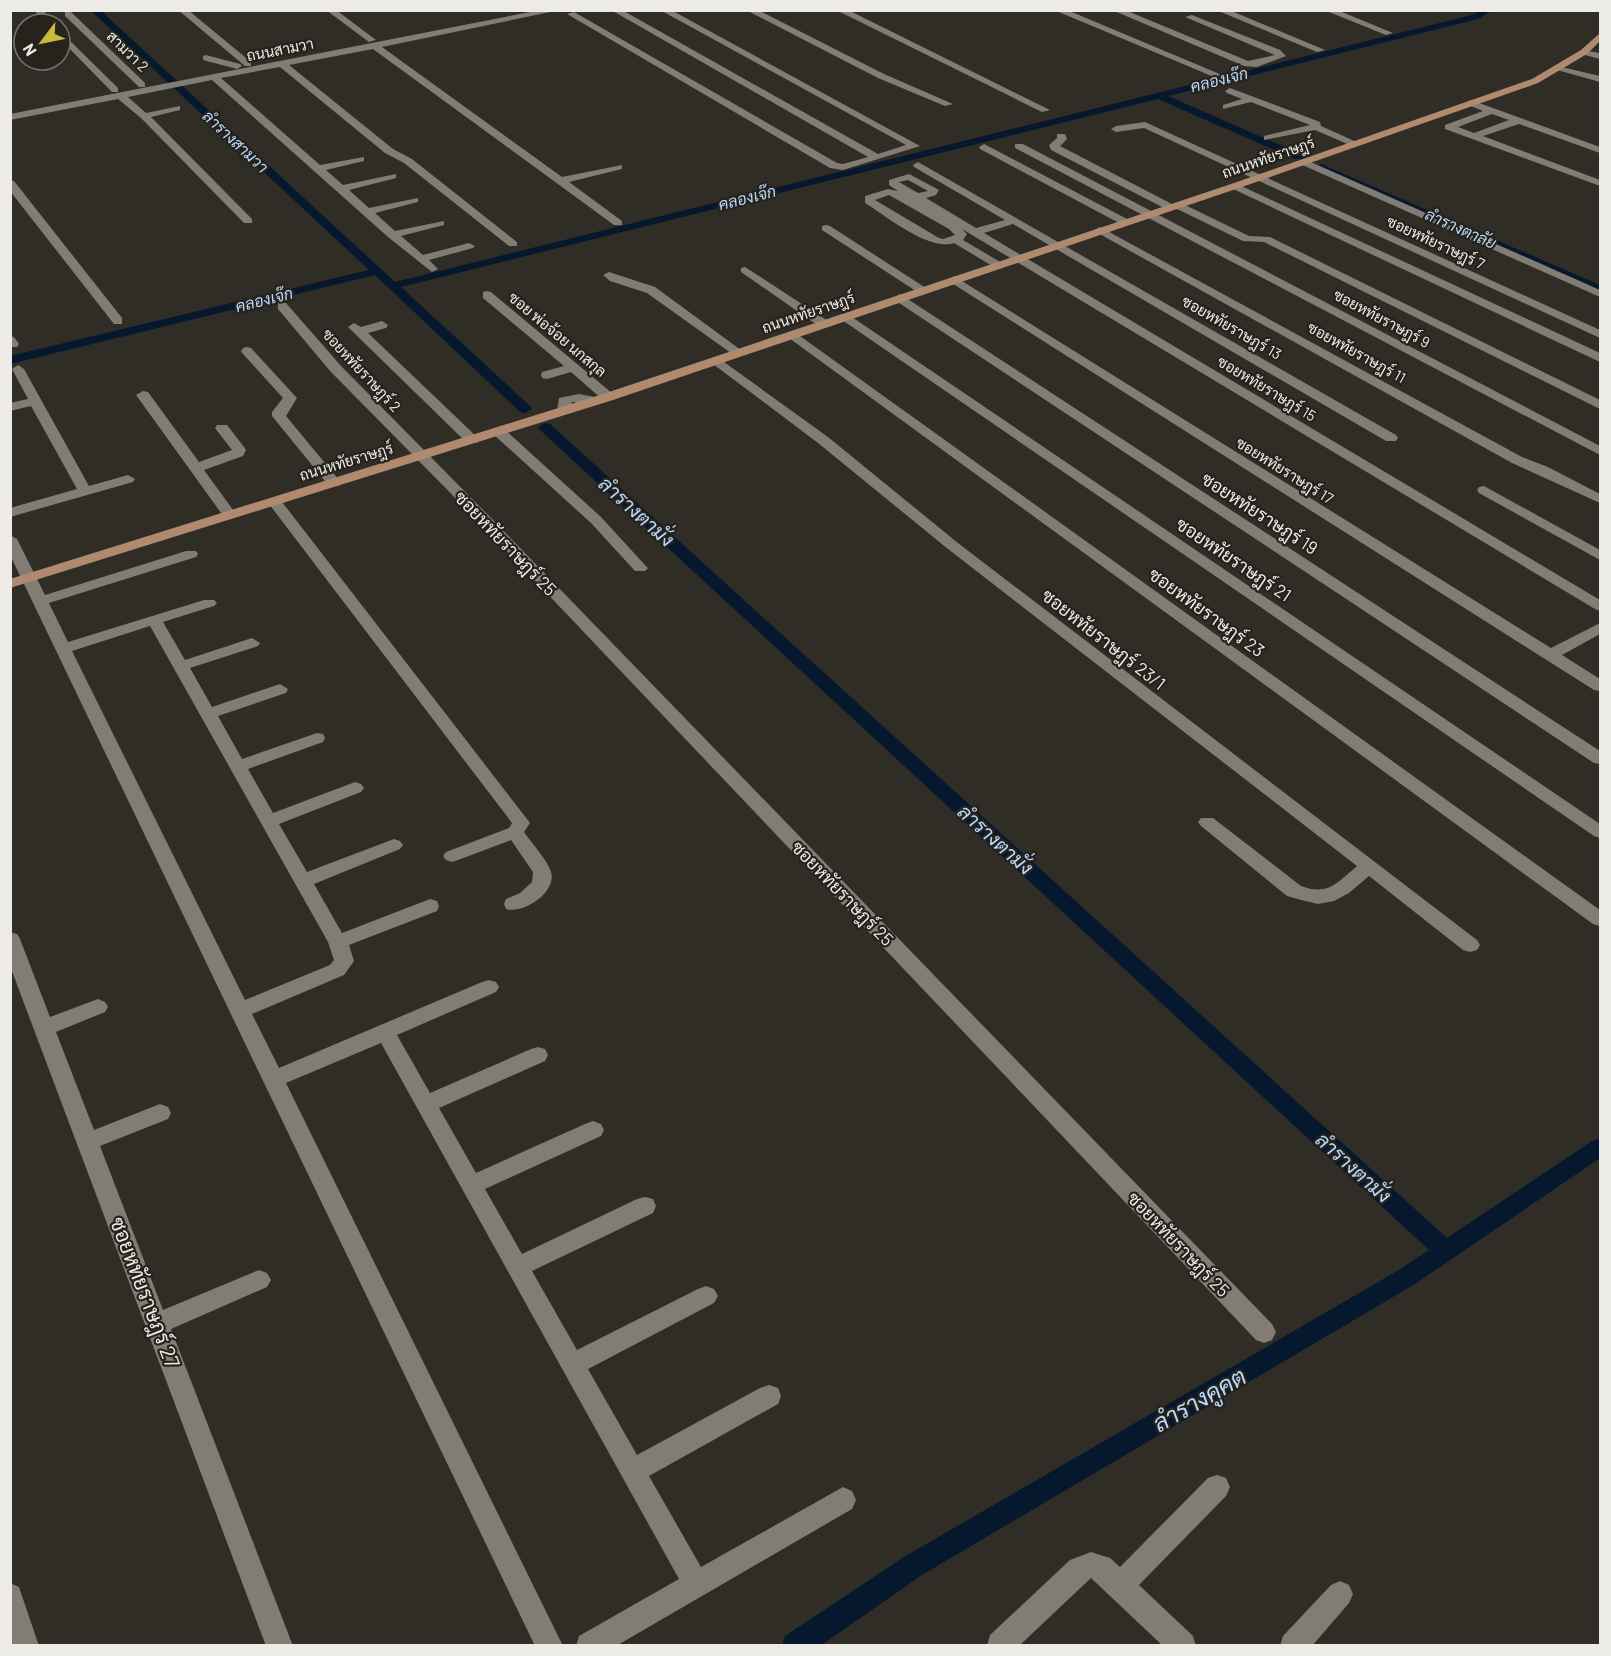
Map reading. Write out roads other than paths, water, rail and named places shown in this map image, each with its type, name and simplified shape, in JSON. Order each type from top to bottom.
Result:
[{"type":"main road","name":"ถนนหทัยราษฎร์","points":[[601,399],[1235,186],[1535,81],[1584,52],[1600,36]]},
{"type":"main road","name":"ถนนหทัยราษฎร์","points":[[20,581],[564,411]]},
{"type":"street","points":[[182,10],[248,64]]},
{"type":"street","points":[[330,10],[618,223]]},
{"type":"street","name":"ถนนสามวา","points":[[188,79],[214,77],[282,64],[526,10]]},
{"type":"street","name":"ถนนสามวา","points":[[10,117],[17,111],[162,85],[237,66],[374,43],[414,42],[556,10]]},
{"type":"street","points":[[615,10],[876,157]]},
{"type":"street","points":[[750,10],[881,76],[948,104]]},
{"type":"street","points":[[840,10],[1045,110]]},
{"type":"street","points":[[1058,10],[1217,75]]},
{"type":"street","points":[[1116,10],[1247,64],[1257,64],[1281,56],[1277,52],[1189,17]]},
{"type":"street","points":[[1220,10],[1320,50]]},
{"type":"street","points":[[1328,10],[1389,33]]},
{"type":"street","points":[[571,14],[834,166],[843,167],[915,146],[667,12],[634,22],[598,29]]},
{"type":"street","name":"สามวา 2","points":[[72,18],[142,85]]},
{"type":"street","points":[[72,46],[248,222]]},
{"type":"street","points":[[1584,52],[1600,56]]},
{"type":"street","points":[[206,58],[237,66]]},
{"type":"street","points":[[282,64],[389,151],[408,161],[513,244]]},
{"type":"street","points":[[1560,68],[1600,79]]},
{"type":"street","points":[[214,77],[432,269]]},
{"type":"street","name":"ถนนสามวา","points":[[118,93],[142,85],[162,85]]},
{"type":"street","points":[[1230,91],[1316,124],[1316,127],[1356,144]]},
{"type":"street","points":[[1226,106],[1251,99]]},
{"type":"street","points":[[1471,103],[1600,150]]},
{"type":"street","points":[[144,116],[177,108]]},
{"type":"street","points":[[1493,110],[1450,125],[1453,129],[1600,183]]},
{"type":"street","points":[[1474,136],[1520,120]]},
{"type":"street","name":"ซอยหทัยราษฎร์ 7","points":[[1116,129],[1142,125],[1165,134],[1600,334]]},
{"type":"street","points":[[1268,138],[1316,127]]},
{"type":"street","points":[[1144,138],[1165,134]]},
{"type":"street","points":[[1061,136],[1062,139],[1054,145],[1055,148],[1247,239],[1266,239],[1600,405]]},
{"type":"street","points":[[1586,144],[1600,140]]},
{"type":"street","name":"ซอยหทัยราษฎร์ 9","points":[[1019,146],[1600,451]]},
{"type":"street","points":[[984,147],[1125,222]]},
{"type":"street","points":[[317,169],[360,159]]},
{"type":"street","points":[[1304,162],[1600,294]]},
{"type":"street","name":"ซอยหทัยราษฎร์ 13","points":[[918,165],[1391,438]]},
{"type":"street","points":[[560,181],[618,167]]},
{"type":"street","points":[[340,189],[392,177]]},
{"type":"street","points":[[10,183],[118,321]]},
{"type":"street","points":[[1235,186],[1600,358]]},
{"type":"street","points":[[956,240],[961,234],[895,194],[888,192],[868,200],[935,241],[944,243],[956,240],[999,265]]},
{"type":"street","name":"ซอยหทัยราษฎร์ 15","points":[[917,197],[1600,606]]},
{"type":"street","points":[[366,212],[414,200]]},
{"type":"street","points":[[974,232],[1015,220]]},
{"type":"street","points":[[392,235],[440,223]]},
{"type":"street","points":[[826,228],[923,290]]},
{"type":"street","name":"ซอยหทัยราษฎร์ 11","points":[[1100,230],[1517,460],[1543,470],[1600,499]]},
{"type":"street","points":[[420,259],[469,246]]},
{"type":"street","points":[[745,270],[824,324]]},
{"type":"street","points":[[609,274],[614,279],[651,290],[739,353]]},
{"type":"street","name":"ซอยหทัยราษฎร์ 17","points":[[954,279],[1076,359],[1600,686]]},
{"type":"street","name":"ซอย พ่อจ้อย นกสกุล","points":[[487,295],[573,368],[601,399]]},
{"type":"street","name":"ซอยหทัยราษฎร์ 19","points":[[900,298],[1600,759]]},
{"type":"street","name":"ซอยหทัยราษฎร์ 2","points":[[282,306],[336,369],[421,455]]},
{"type":"street","name":"ซอยหทัยราษฎร์ 21","points":[[846,317],[1600,832]]},
{"type":"street","points":[[298,325],[314,320]]},
{"type":"street","points":[[382,325],[357,329],[472,440]]},
{"type":"street","name":"ซอยหทัยราษฎร์ 23","points":[[793,335],[1600,918]]},
{"type":"street","points":[[247,351],[290,398],[279,412],[279,416],[334,483]]},
{"type":"street","name":"ซอยหทัยราษฎร์ 23/1","points":[[717,361],[823,440],[952,546],[1470,945]]},
{"type":"street","points":[[547,375],[573,368]]},
{"type":"street","points":[[18,369],[85,492]]},
{"type":"street","points":[[143,395],[229,514]]},
{"type":"street","points":[[564,411],[564,401],[567,399],[574,397],[601,399]]},
{"type":"street","points":[[10,407],[35,400]]},
{"type":"street","points":[[195,468],[238,453],[239,450],[222,428]]},
{"type":"street","points":[[498,431],[596,520],[640,567]]},
{"type":"street","name":"ซอยหทัยราษฎร์ 25","points":[[421,455],[1264,1332]]},
{"type":"street","points":[[10,513],[128,479]]},
{"type":"street","points":[[1484,490],[1600,556]]},
{"type":"street","points":[[274,501],[521,823],[515,832],[452,856]]},
{"type":"street","points":[[10,539],[20,581],[41,601],[550,1646]]},
{"type":"street","points":[[41,601],[191,554]]},
{"type":"street","points":[[64,648],[209,603]]},
{"type":"street","points":[[154,620],[338,942],[344,961],[337,970],[241,1010]]},
{"type":"street","points":[[1550,655],[1600,628]]},
{"type":"street","points":[[181,666],[252,643]]},
{"type":"street","points":[[208,714],[280,689]]},
{"type":"street","points":[[237,767],[317,738]]},
{"type":"street","points":[[268,821],[355,788]]},
{"type":"street","points":[[1207,822],[1294,891],[1309,897],[1321,899],[1331,896],[1370,866]]},
{"type":"street","points":[[513,904],[527,898],[541,884],[542,872],[515,832]]},
{"type":"street","points":[[302,882],[394,845]]},
{"type":"street","points":[[338,942],[429,906]]},
{"type":"street","name":"ซอยหทัยราษฎร์ 27","points":[[10,939],[280,1646]]},
{"type":"street","points":[[274,1079],[489,987]]},
{"type":"street","points":[[44,1028],[98,1007]]},
{"type":"street","points":[[385,1032],[697,1585]]},
{"type":"street","points":[[427,1104],[538,1055]]},
{"type":"street","points":[[87,1141],[160,1113]]},
{"type":"street","points":[[471,1185],[593,1130]]},
{"type":"street","points":[[518,1267],[645,1206]]},
{"type":"street","points":[[158,1323],[259,1280]]},
{"type":"street","points":[[573,1364],[706,1296]]},
{"type":"street","points":[[633,1471],[769,1396]]},
{"type":"street","points":[[1121,1586],[1217,1487]]},
{"type":"street","points":[[589,1646],[843,1500]]},
{"type":"street","points":[[1000,1645],[1079,1569],[1091,1565],[1101,1567],[1183,1646]]},
{"type":"street","points":[[1293,1646],[1340,1594]]},
{"type":"street","points":[[10,1596],[25,1646]]},
{"type":"waterway","name":"ลำรางสามวา","points":[[94,10],[377,271]]},
{"type":"waterway","name":"คลองเจ๊ก","points":[[393,286],[1475,17],[1489,10]]},
{"type":"waterway","name":"ลำรางตาลัย","points":[[1160,96],[1299,157]]},
{"type":"waterway","name":"ลำรางตาลัย","points":[[1321,167],[1600,289]]},
{"type":"waterway","name":"คลองเจ๊ก","points":[[10,360],[377,271]]},
{"type":"waterway","name":"คลองเจ๊ก","points":[[377,271],[393,286]]},
{"type":"waterway","name":"ลำรางตามั่ง","points":[[393,286],[525,409]]},
{"type":"waterway","name":"ลำรางตามั่ง","points":[[545,427],[1446,1251]]},
{"type":"waterway","name":"ลำรางคูคต","points":[[1446,1251],[1600,1147]]},
{"type":"waterway","name":"ลำรางคูคต","points":[[795,1646],[913,1566],[1407,1277],[1446,1251]]}]
